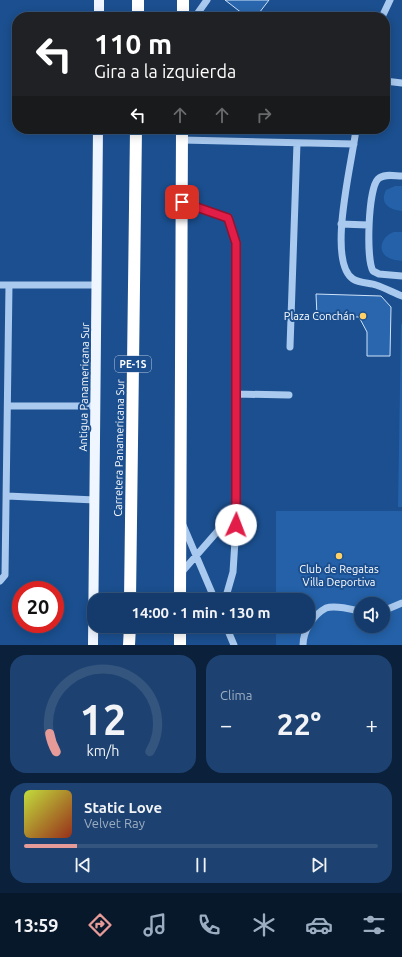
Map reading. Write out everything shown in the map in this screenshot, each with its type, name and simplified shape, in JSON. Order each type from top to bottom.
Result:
[{"type":"highway","points":[[138,0],[138,12]]},
{"type":"highway","points":[[183,12],[184,0]]},
{"type":"highway","name":"Carretera Panamericana Sur","points":[[130,593],[136,134]]},
{"type":"highway","points":[[180,593],[182,134]]},
{"type":"highway","points":[[129,645],[130,633]]},
{"type":"highway","points":[[180,633],[180,645]]},
{"type":"main road","points":[[99,0],[99,12]]},
{"type":"main road","name":"Antigua Panamericana Sur","points":[[93,645],[98,134]]},
{"type":"street","points":[[199,12],[207,0]]},
{"type":"street","points":[[384,12],[390,0]]},
{"type":"street","points":[[390,82],[402,83]]},
{"type":"street","points":[[182,134],[297,143],[354,144]]},
{"type":"street","points":[[355,134],[341,224],[342,262],[347,272],[353,279],[378,286],[402,296]]},
{"type":"street","points":[[290,348],[297,143]]},
{"type":"street","points":[[402,176],[385,175],[378,178],[374,185],[368,225],[370,261],[373,271],[379,274],[402,276]]},
{"type":"street","points":[[182,202],[228,218],[236,243],[237,509],[233,572],[227,593]]},
{"type":"street","points":[[341,224],[368,225]]},
{"type":"street","points":[[0,285],[97,285]]},
{"type":"street","points":[[0,581],[5,575],[9,285]]},
{"type":"street","points":[[236,394],[289,395]]},
{"type":"street","points":[[8,406],[96,406]]},
{"type":"street","points":[[7,496],[95,500]]},
{"type":"street","points":[[180,573],[237,509]]},
{"type":"street","points":[[181,520],[212,593]]},
{"type":"street","points":[[390,608],[402,603]]},
{"type":"street","points":[[303,645],[303,640],[311,620],[327,608],[348,608],[354,610]]},
{"type":"street","points":[[229,633],[234,645]]},
{"type":"shaded area","points":[[395,186],[402,186],[402,211],[390,208],[385,203],[384,195],[386,190]]},
{"type":"shaded area","points":[[394,232],[402,232],[402,261],[389,258],[382,251],[382,244],[384,240],[387,236]]},
{"type":"shaded area","points":[[401,324],[402,507],[398,507]]},
{"type":"shaded area","name":"Club de Regatas Villa Deportiva","points":[[276,511],[402,511],[402,645],[276,645],[276,633],[315,633],[315,593],[276,593]]},
{"type":"building","points":[[225,0],[269,0],[260,12],[241,12]]},
{"type":"building","points":[[316,294],[381,296],[391,307],[390,356],[367,356],[367,332],[359,317],[317,316]]},
{"type":"place","name":"Plaza Conchán","points":[[363,316]]},
{"type":"place","name":"Club de Regatas Villa Deportiva","points":[[339,556]]},
{"type":"route","points":[[182,202],[228,218],[236,243],[236,525]]}]
